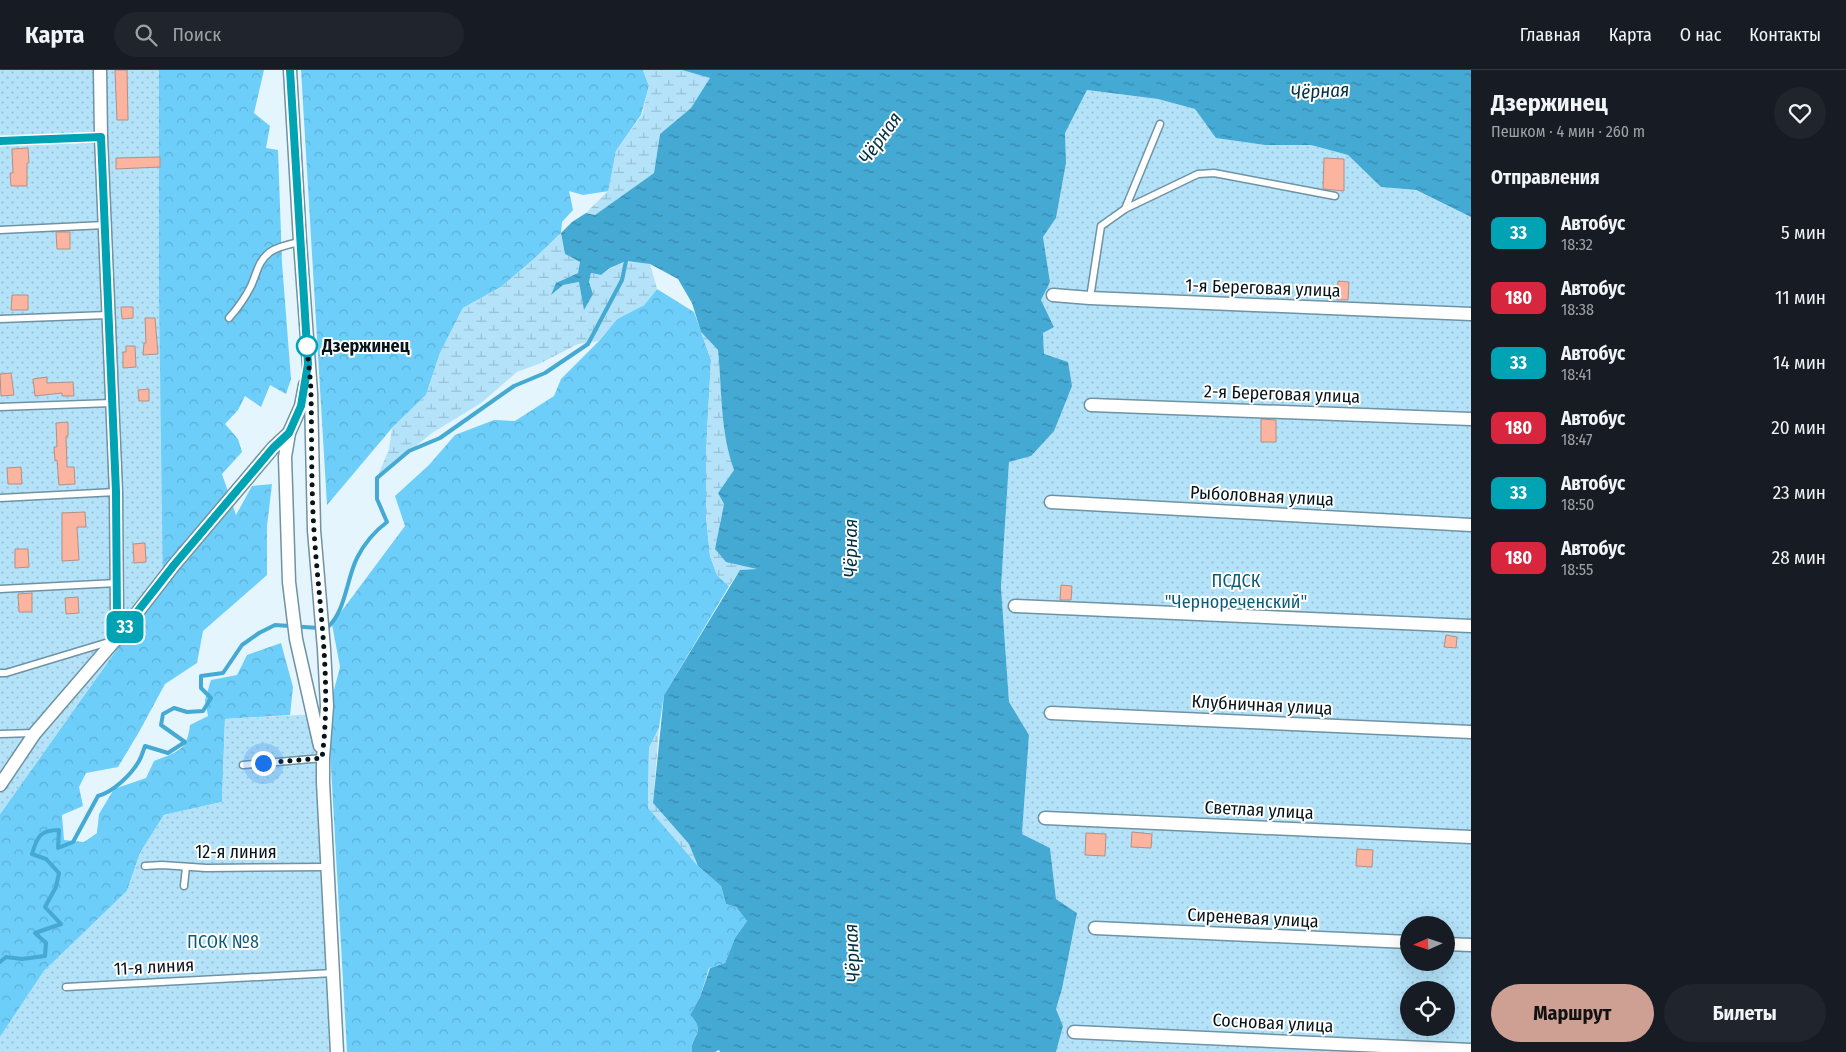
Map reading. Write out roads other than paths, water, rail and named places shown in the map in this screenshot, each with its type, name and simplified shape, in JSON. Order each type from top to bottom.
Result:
[{"type":"street","points":[[100,70],[101,137],[116,492],[117,583],[115,640]]},
{"type":"street","points":[[290,70],[311,393],[314,530],[327,706],[322,758],[337,1052]]},
{"type":"street","name":"1-я Береговая улица","points":[[1054,295],[1471,314]]},
{"type":"street","points":[[308,364],[301,406],[289,433],[285,457],[290,600],[296,639],[322,758]]},
{"type":"street","name":"2-я Береговая улица","points":[[1091,405],[1471,419]]},
{"type":"street","points":[[0,785],[35,733],[115,640],[174,565],[273,448],[289,433]]},
{"type":"street","name":"Рыболовная улица","points":[[1051,502],[1471,525]]},
{"type":"street","points":[[1015,606],[1471,626]]},
{"type":"street","name":"Клубничная улица","points":[[1051,714],[1471,732]]},
{"type":"street","name":"Светлая улица","points":[[1045,818],[1471,837]]},
{"type":"street","name":"Сиреневая улица","points":[[1095,928],[1400,942]]},
{"type":"street","points":[[1455,944],[1471,945]]},
{"type":"street","name":"Сосновая улица","points":[[1074,1032],[1471,1050]]},
{"type":"lane","points":[[1125,210],[1160,124]]},
{"type":"lane","points":[[0,141],[101,137]]},
{"type":"lane","points":[[1090,298],[1101,226],[1125,210],[1198,174],[1214,173],[1336,196]]},
{"type":"lane","points":[[0,230],[105,225]]},
{"type":"lane","points":[[229,318],[239,307],[251,285],[260,262],[271,252],[283,246],[300,242]]},
{"type":"lane","points":[[0,320],[108,315]]},
{"type":"lane","points":[[0,407],[112,403]]},
{"type":"lane","points":[[0,498],[116,492]]},
{"type":"lane","points":[[0,589],[117,583]]},
{"type":"lane","points":[[0,673],[6,673],[115,640]]},
{"type":"lane","points":[[0,734],[35,733]]},
{"type":"lane","points":[[243,764],[322,758]]},
{"type":"lane","name":"12-я линия","points":[[145,866],[162,864],[186,867],[327,867]]},
{"type":"lane","points":[[184,886],[186,867]]},
{"type":"lane","name":"11-я линия","points":[[66,987],[333,973]]},
{"type":"water","name":"Чёрная","points":[[682,70],[1471,70],[1471,217],[1416,190],[1381,187],[1348,155],[1311,145],[1265,145],[1216,138],[1195,109],[1158,99],[1087,90],[1065,133],[1066,163],[1056,218],[1043,237],[1050,282],[1041,300],[1054,327],[1043,333],[1044,354],[1068,362],[1072,386],[1054,431],[1031,456],[1009,462],[1001,587],[1009,702],[1029,735],[1022,834],[1050,848],[1056,899],[1077,913],[1062,989],[1056,1009],[1063,1026],[1056,1052],[720,1052],[719,1050],[715,1052],[692,1052],[693,1042],[698,1030],[695,1021],[690,1015],[700,997],[710,968],[725,963],[735,938],[747,921],[736,907],[726,904],[721,886],[698,866],[689,844],[653,803],[664,695],[740,570],[757,569],[726,562],[715,549],[724,504],[718,493],[734,470],[726,440],[722,410],[718,350],[701,332],[692,303],[678,279],[650,264],[626,261],[610,268],[601,275],[591,273],[589,282],[593,294],[584,310],[579,282],[563,285],[551,295],[556,283],[578,273],[580,262],[565,254],[561,233],[572,222],[586,213],[595,215],[654,173],[660,134],[691,108],[710,78]]},
{"type":"waterway","points":[[326,629],[338,614],[353,567],[360,553],[370,538],[387,522],[377,499],[377,478],[409,451],[440,438],[514,386],[545,373],[588,344],[622,280],[626,261]]},
{"type":"waterway","points":[[0,962],[6,957],[22,959],[45,956],[46,943],[35,933],[61,924],[45,907],[56,887],[59,873],[46,859],[32,854],[40,836],[47,831],[59,830],[58,848],[73,842],[98,796],[110,791],[126,777],[136,766],[145,746],[168,753],[185,742],[161,725],[163,714],[174,708],[187,712],[203,711],[211,698],[201,688],[201,676],[223,673],[242,645],[275,625],[319,628]]},
{"type":"place","name":"Дзержинец","points":[[307,346]]},
{"type":"park label","name":"ПСДСК \"Чернореченский\"","points":[[1236,591]]},
{"type":"park label","name":"ПСОК №8","points":[[223,942]]}]
